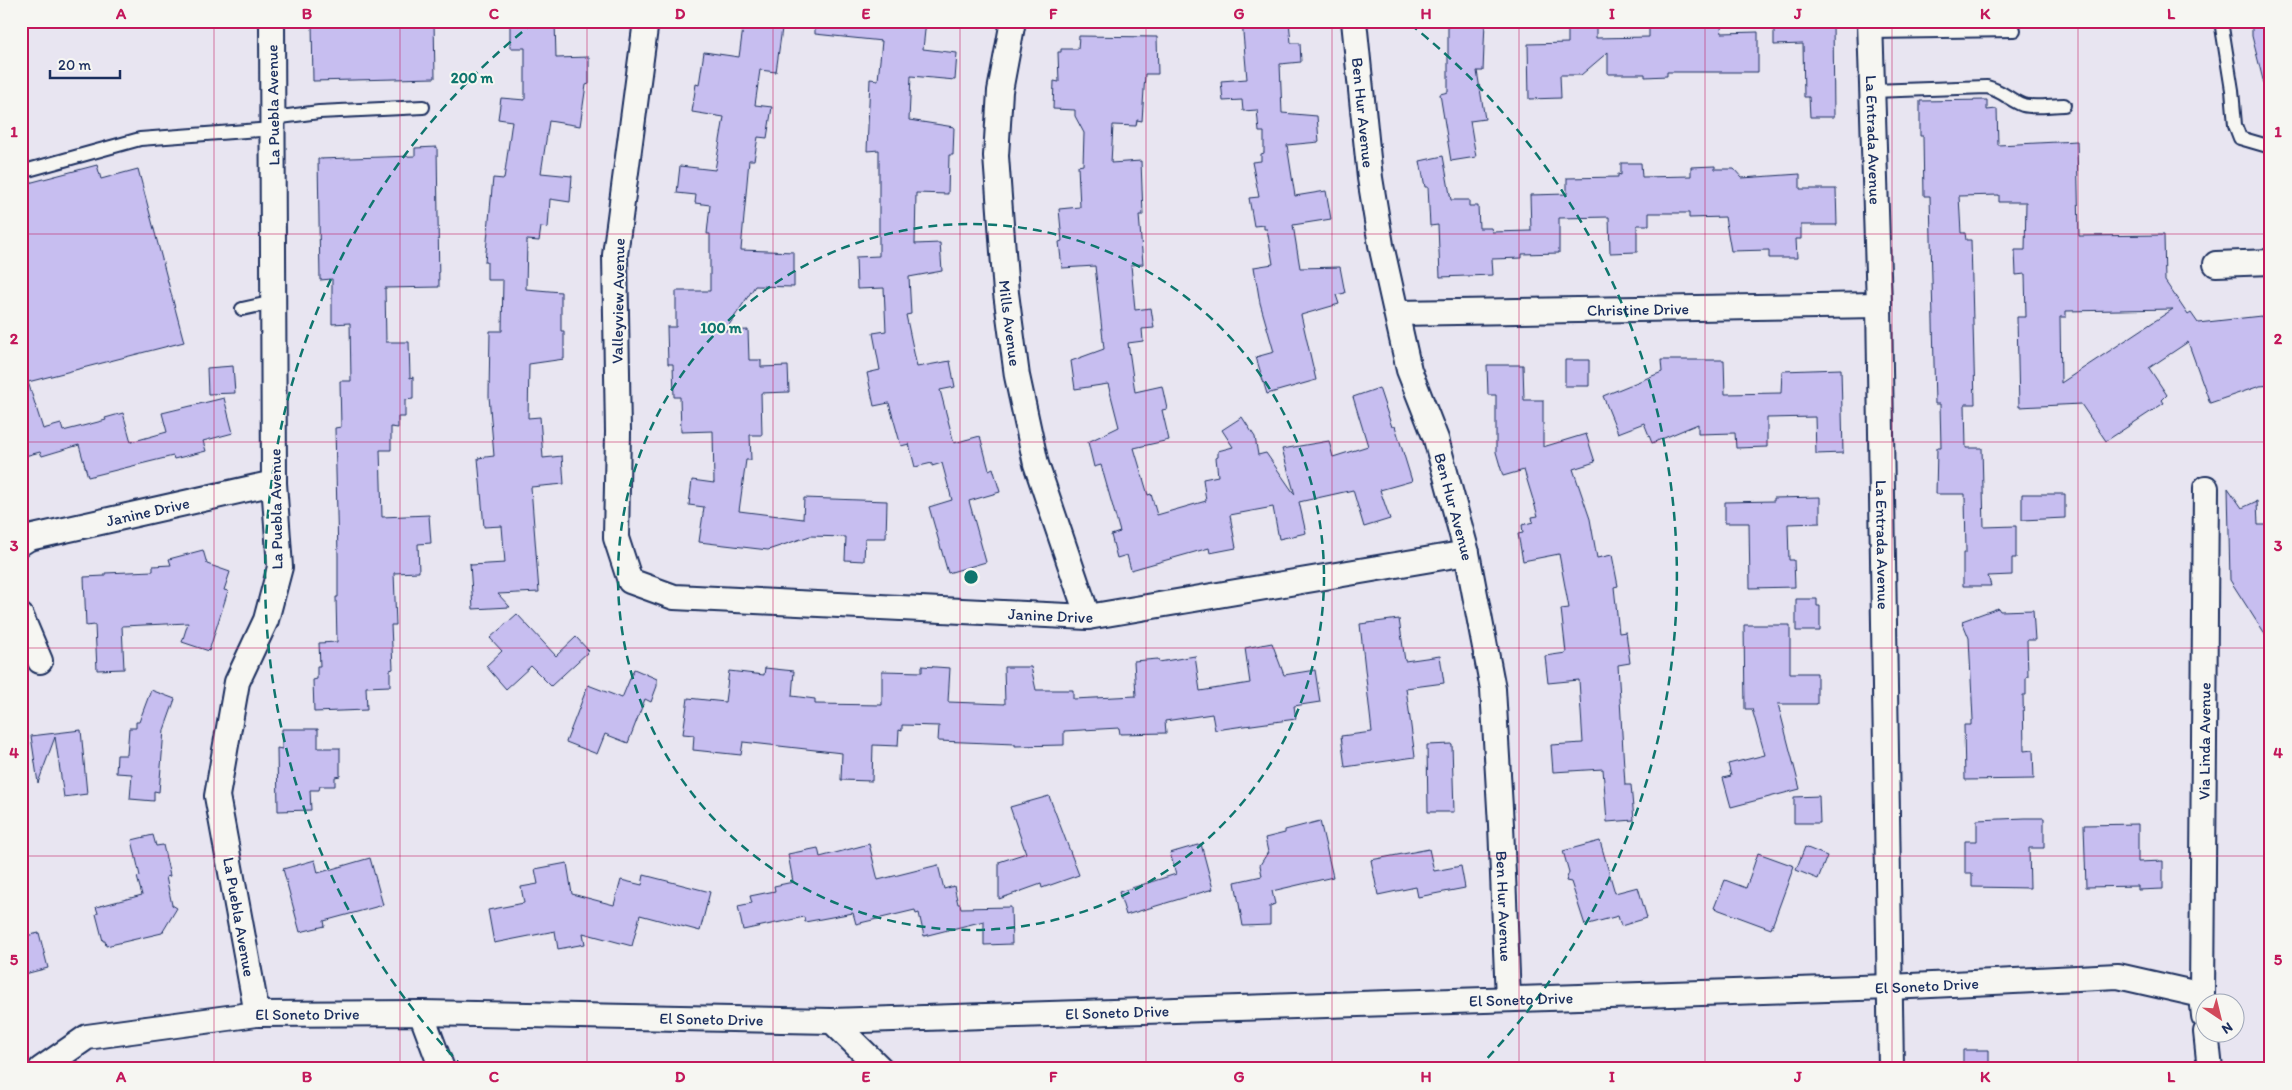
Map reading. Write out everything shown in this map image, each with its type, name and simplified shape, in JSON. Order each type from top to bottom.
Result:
[{"type":"street","name":"La Puebla Avenue","points":[[257,1014],[217,796],[237,682],[266,620],[280,567],[274,483],[272,21]]},
{"type":"street","name":"Valleyview Avenue","points":[[630,581],[616,538],[618,432],[615,255],[646,21]]},
{"type":"street","name":"Mills Avenue","points":[[1013,21],[1000,92],[996,156],[1006,293],[1017,376],[1036,464],[1088,616]]},
{"type":"street","name":"Ben Hur Avenue","points":[[1354,21],[1370,178],[1381,245],[1409,370],[1436,439],[1467,553],[1493,689],[1508,999]]},
{"type":"street","name":"La Entrada Avenue","points":[[1870,27],[1879,305],[1892,1069]]},
{"type":"street","points":[[2216,264],[2271,262]]},
{"type":"street","name":"Christine Drive","points":[[1396,313],[1879,305]]},
{"type":"street","name":"Janine Drive","points":[[21,543],[29,538],[274,483]]},
{"type":"street","name":"Via Linda Avenue","points":[[2203,992],[2206,488]]},
{"type":"street","name":"Janine Drive","points":[[630,581],[674,597],[1088,616],[1467,553]]},
{"type":"street","points":[[21,616],[40,661]]},
{"type":"street","name":"El Soneto Drive","points":[[41,1069],[87,1037],[257,1014],[421,1013],[832,1021],[1890,987],[2118,976],[2194,1002]]},
{"type":"street","points":[[421,1013],[442,1069]]},
{"type":"street","points":[[832,1021],[881,1069]]},
{"type":"street","points":[[2207,1042],[2210,1069]]},
{"type":"lane","points":[[2220,21],[2235,125],[2240,138],[2271,147]]},
{"type":"lane","points":[[1870,27],[2014,30]]},
{"type":"lane","points":[[1872,91],[1987,87],[2001,91],[2024,106],[2064,105]]},
{"type":"lane","points":[[21,172],[140,138],[273,124],[319,112],[423,107]]},
{"type":"lane","points":[[242,309],[274,302]]},
{"type":"building","points":[[434,21],[435,78],[313,81],[312,22]]},
{"type":"building","points":[[510,21],[555,21],[556,58],[589,57],[589,84],[586,85],[580,126],[549,121],[541,173],[572,176],[570,202],[550,199],[548,228],[541,227],[539,241],[527,240],[526,289],[561,292],[561,331],[564,331],[564,359],[529,364],[528,418],[540,417],[543,458],[562,456],[564,484],[531,487],[539,592],[498,594],[510,607],[473,609],[470,563],[471,565],[505,563],[502,526],[484,527],[478,458],[494,456],[489,396],[490,331],[502,331],[503,280],[487,280],[487,262],[485,262],[493,178],[504,179],[512,121],[498,119],[501,98],[525,100],[525,48],[510,48]]},
{"type":"building","points":[[744,21],[783,21],[776,72],[760,70],[755,105],[772,107],[767,138],[758,137],[754,160],[749,160],[741,250],[794,252],[794,287],[755,286],[725,331],[748,330],[749,360],[761,360],[761,367],[788,366],[789,392],[761,393],[762,435],[750,435],[751,460],[746,460],[739,511],[803,519],[804,498],[887,501],[886,538],[865,538],[864,561],[845,560],[846,537],[810,536],[768,550],[699,542],[704,507],[689,505],[692,480],[714,483],[713,431],[681,432],[680,397],[674,397],[673,364],[668,364],[667,327],[676,327],[676,291],[710,291],[710,234],[707,234],[710,205],[695,203],[696,195],[677,193],[680,166],[715,170],[724,117],[692,112],[696,84],[699,85],[704,52],[739,57]]},
{"type":"building","points":[[815,21],[926,21],[923,49],[957,53],[955,80],[911,76],[909,120],[954,127],[953,155],[949,155],[948,194],[916,193],[915,244],[940,243],[942,271],[909,277],[911,314],[906,315],[917,367],[950,361],[955,387],[940,390],[954,443],[980,436],[989,470],[993,468],[1000,492],[969,501],[986,562],[948,573],[929,507],[952,500],[942,463],[932,466],[932,463],[915,467],[909,444],[901,446],[889,403],[874,406],[867,373],[880,370],[873,333],[886,331],[884,288],[857,289],[856,257],[879,256],[879,150],[867,151],[870,79],[878,80],[882,41],[815,34]]},
{"type":"building","points":[[1242,21],[1289,21],[1291,43],[1300,43],[1301,62],[1280,64],[1282,113],[1317,116],[1319,142],[1287,145],[1295,196],[1326,191],[1331,219],[1293,225],[1300,268],[1340,267],[1345,293],[1336,295],[1339,304],[1301,315],[1316,380],[1267,394],[1256,357],[1274,352],[1260,303],[1254,267],[1273,264],[1267,229],[1264,229],[1264,225],[1254,226],[1249,198],[1259,197],[1252,162],[1261,161],[1261,154],[1264,153],[1264,132],[1259,132],[1257,110],[1243,111],[1242,100],[1223,101],[1221,81],[1247,79]]},
{"type":"building","points":[[1448,21],[1485,21],[1483,71],[1477,71],[1485,119],[1470,121],[1476,157],[1451,161],[1440,94],[1448,92]]},
{"type":"building","points":[[1568,21],[1596,21],[1596,38],[1649,37],[1649,21],[1720,21],[1722,33],[1758,32],[1758,72],[1667,72],[1667,76],[1645,77],[1645,74],[1608,74],[1608,52],[1581,75],[1560,75],[1561,98],[1529,99],[1528,44],[1568,43]]},
{"type":"building","points":[[1774,21],[1833,21],[1834,117],[1810,117],[1809,97],[1804,97],[1803,44],[1774,45]]},
{"type":"building","points":[[2252,21],[2271,21],[2271,83],[2264,84],[2252,36]]},
{"type":"building","points":[[1079,36],[1157,37],[1158,74],[1145,74],[1142,121],[1137,120],[1136,126],[1113,125],[1111,163],[1141,161],[1143,215],[1139,215],[1143,264],[1131,265],[1135,310],[1151,308],[1154,328],[1142,329],[1143,341],[1128,343],[1135,392],[1162,386],[1167,409],[1162,410],[1169,440],[1134,448],[1148,495],[1151,494],[1157,515],[1206,501],[1203,479],[1218,476],[1216,458],[1218,457],[1218,451],[1233,447],[1222,430],[1242,417],[1255,437],[1258,455],[1266,453],[1295,495],[1282,449],[1329,441],[1333,457],[1368,446],[1353,397],[1379,388],[1392,427],[1395,426],[1412,481],[1380,490],[1390,519],[1364,527],[1353,490],[1299,502],[1306,533],[1279,539],[1273,507],[1230,515],[1236,548],[1210,553],[1209,548],[1131,570],[1127,555],[1117,558],[1111,535],[1120,532],[1101,465],[1094,467],[1088,442],[1119,427],[1108,384],[1075,389],[1071,361],[1104,349],[1095,266],[1062,268],[1059,242],[1062,241],[1059,209],[1080,207],[1078,166],[1083,165],[1084,133],[1075,116],[1075,110],[1053,109],[1054,81],[1059,82],[1058,52],[1061,52],[1061,49],[1078,49]]},
{"type":"building","points":[[1987,100],[1987,110],[1997,109],[1998,145],[2077,141],[2079,236],[2164,235],[2165,281],[2188,315],[2191,313],[2198,323],[2271,316],[2271,385],[2260,386],[2210,403],[2188,342],[2149,368],[2167,395],[2162,400],[2164,403],[2106,441],[2081,404],[2019,407],[2017,317],[2026,317],[2025,274],[2016,275],[2015,250],[2025,250],[2026,202],[1999,202],[1999,195],[1959,196],[1961,233],[1965,233],[1966,240],[1971,240],[1975,404],[1965,404],[1966,448],[1982,448],[1984,527],[2016,526],[2016,558],[2012,558],[2012,575],[1988,576],[1991,586],[1963,586],[1963,553],[1966,553],[1965,494],[1936,494],[1937,448],[1941,448],[1940,404],[1935,404],[1930,196],[1924,196],[1923,136],[1920,136],[1920,101]],"holes":[[[2173,309],[2061,383],[2060,317],[2066,317],[2066,311]]]},
{"type":"building","points":[[437,147],[439,287],[385,288],[386,342],[409,342],[410,378],[413,377],[413,399],[405,400],[405,417],[398,417],[398,428],[391,427],[391,450],[380,450],[382,517],[429,515],[431,543],[418,544],[419,572],[394,573],[396,625],[391,625],[393,669],[390,670],[390,686],[366,687],[367,710],[314,712],[313,680],[317,679],[317,666],[320,666],[319,643],[337,642],[336,597],[338,597],[338,556],[335,428],[341,427],[340,381],[351,381],[350,323],[332,324],[332,279],[320,280],[318,159],[415,156],[415,148]]},
{"type":"building","points":[[1443,156],[1451,200],[1469,200],[1469,206],[1478,206],[1479,228],[1491,228],[1492,232],[1531,231],[1530,195],[1567,194],[1567,178],[1618,177],[1618,174],[1621,175],[1621,163],[1641,163],[1642,177],[1691,176],[1691,167],[1715,166],[1715,169],[1734,169],[1742,178],[1800,174],[1800,189],[1836,189],[1837,225],[1801,225],[1801,239],[1796,239],[1797,258],[1769,258],[1769,250],[1731,251],[1725,217],[1689,218],[1689,213],[1649,213],[1649,225],[1637,225],[1637,252],[1610,253],[1609,217],[1559,218],[1559,253],[1522,254],[1522,258],[1492,259],[1493,275],[1440,277],[1438,225],[1430,226],[1428,187],[1425,187],[1420,161]]},
{"type":"building","points":[[97,165],[101,179],[138,169],[184,342],[28,382],[43,429],[61,424],[63,431],[106,420],[105,418],[123,413],[131,442],[167,432],[162,413],[224,398],[233,433],[203,441],[206,451],[174,459],[173,456],[88,477],[79,445],[42,456],[40,452],[21,457],[21,185]]},
{"type":"building","points":[[1565,360],[1589,360],[1589,386],[1565,386]]},
{"type":"building","points":[[1661,360],[1724,360],[1725,394],[1781,393],[1782,371],[1841,369],[1843,453],[1816,454],[1815,417],[1767,418],[1767,447],[1736,448],[1735,433],[1698,434],[1698,424],[1652,443],[1644,423],[1618,433],[1603,396],[1662,372]]},
{"type":"building","points":[[1487,365],[1523,365],[1524,400],[1543,400],[1543,447],[1586,434],[1595,462],[1573,469],[1590,519],[1597,558],[1612,555],[1618,586],[1614,587],[1619,633],[1626,632],[1630,663],[1618,665],[1625,785],[1631,785],[1634,820],[1607,822],[1603,769],[1553,772],[1551,745],[1583,743],[1579,680],[1548,683],[1545,656],[1566,653],[1561,609],[1569,608],[1559,554],[1523,561],[1518,534],[1523,533],[1522,525],[1533,522],[1532,517],[1538,516],[1524,470],[1503,476],[1496,452],[1496,395],[1488,395]]},
{"type":"building","points":[[233,366],[235,393],[208,394],[207,368]]},
{"type":"building","points":[[2228,488],[2242,508],[2257,501],[2258,525],[2266,525],[2266,569],[2271,576],[2271,644],[2230,580]]},
{"type":"building","points":[[2022,494],[2065,494],[2065,518],[2022,520]]},
{"type":"building","points":[[1820,497],[1820,523],[1788,524],[1789,560],[1794,560],[1795,587],[1750,588],[1749,523],[1725,523],[1725,502],[1774,501],[1774,498]]},
{"type":"building","points":[[203,550],[207,564],[230,572],[224,590],[228,591],[209,651],[182,642],[188,623],[122,626],[124,669],[97,670],[95,625],[86,626],[84,577],[105,576],[105,573],[153,571],[153,566],[171,565],[169,559]]},
{"type":"building","points":[[1796,599],[1817,599],[1817,606],[1820,606],[1820,631],[1796,631]]},
{"type":"building","points":[[1998,608],[2000,611],[2033,610],[2035,640],[2027,640],[2028,676],[2026,677],[2026,695],[2023,695],[2024,751],[2033,750],[2034,779],[1965,780],[1964,725],[1971,725],[1971,720],[1973,720],[1969,638],[1962,621]]},
{"type":"building","points":[[517,614],[556,656],[576,637],[589,651],[551,686],[531,666],[506,689],[486,666],[502,651],[490,638]]},
{"type":"building","points":[[1399,619],[1405,661],[1440,656],[1444,683],[1406,688],[1415,757],[1345,767],[1341,736],[1372,732],[1360,624]]},
{"type":"building","points":[[1744,625],[1790,625],[1790,673],[1817,673],[1817,704],[1778,704],[1800,789],[1731,807],[1723,778],[1731,776],[1728,764],[1765,755],[1752,709],[1745,709]]},
{"type":"building","points":[[1272,643],[1284,675],[1315,670],[1320,702],[1294,706],[1296,719],[1215,730],[1212,714],[1165,721],[1166,733],[1120,734],[1119,728],[1064,731],[1064,745],[1015,746],[1015,744],[938,741],[939,726],[902,725],[902,731],[899,730],[898,746],[873,745],[872,781],[841,780],[842,753],[743,742],[741,755],[693,750],[694,735],[683,734],[688,698],[725,702],[729,671],[764,675],[765,668],[794,671],[792,696],[815,699],[815,704],[882,705],[882,671],[922,672],[922,666],[950,668],[948,702],[1005,704],[1004,667],[1031,667],[1036,690],[1073,690],[1073,699],[1136,696],[1134,661],[1158,659],[1159,662],[1195,656],[1200,691],[1250,683],[1245,648]]},
{"type":"building","points":[[634,669],[657,679],[657,686],[651,702],[645,699],[628,743],[605,734],[597,754],[566,742],[588,685],[622,698]]},
{"type":"building","points":[[151,690],[175,699],[164,730],[159,792],[154,791],[154,801],[130,799],[132,774],[116,773],[117,755],[127,755],[129,728],[136,728],[136,722],[139,722]]},
{"type":"building","points":[[282,729],[318,729],[318,748],[340,748],[340,776],[335,777],[335,786],[320,786],[319,790],[310,790],[311,810],[278,811],[277,748],[282,749]]},
{"type":"building","points":[[81,730],[87,794],[64,797],[55,737],[38,783],[31,736]]},
{"type":"building","points":[[1452,744],[1454,812],[1428,812],[1427,745]]},
{"type":"building","points":[[1049,796],[1079,875],[1042,888],[1041,884],[999,899],[999,862],[1026,853],[1010,807]]},
{"type":"building","points":[[1819,796],[1820,823],[1794,823],[1794,797]]},
{"type":"building","points":[[2044,818],[2044,848],[2029,848],[2030,888],[1972,887],[1972,873],[1965,873],[1965,841],[1977,841],[1977,820]]},
{"type":"building","points":[[1320,821],[1333,877],[1272,891],[1275,904],[1270,906],[1270,925],[1243,926],[1235,882],[1262,876],[1260,865],[1268,852],[1265,838],[1285,833],[1285,830]]},
{"type":"building","points":[[2138,824],[2138,862],[2163,861],[2163,889],[2138,890],[2138,886],[2086,887],[2084,825]]},
{"type":"building","points":[[153,835],[156,846],[163,845],[170,876],[166,877],[172,905],[177,908],[162,933],[106,946],[96,914],[98,913],[96,907],[142,895],[137,877],[140,876],[132,840]]},
{"type":"building","points":[[1600,841],[1615,893],[1638,887],[1647,918],[1621,926],[1618,916],[1585,925],[1571,882],[1566,881],[1569,872],[1563,851]]},
{"type":"building","points":[[869,844],[878,880],[938,865],[944,889],[954,886],[958,904],[960,904],[961,908],[1011,907],[1012,944],[984,945],[984,921],[924,936],[919,913],[916,914],[915,910],[856,924],[853,913],[805,922],[804,917],[743,930],[738,906],[752,903],[750,896],[775,891],[774,886],[793,882],[788,854],[818,848],[820,857]]},
{"type":"building","points":[[1201,844],[1213,889],[1126,915],[1119,892],[1176,874],[1170,853]]},
{"type":"building","points":[[1805,847],[1827,856],[1818,879],[1796,870]]},
{"type":"building","points":[[1429,849],[1434,871],[1461,866],[1465,888],[1418,897],[1416,887],[1378,895],[1371,860]]},
{"type":"building","points":[[1758,853],[1794,866],[1771,929],[1714,908],[1725,880],[1746,888]]},
{"type":"building","points":[[370,858],[383,905],[324,921],[325,926],[300,932],[283,869],[315,860],[318,873]]},
{"type":"building","points":[[567,863],[572,894],[614,905],[621,880],[642,885],[644,875],[710,892],[700,931],[640,915],[632,946],[583,933],[585,944],[558,949],[555,931],[494,943],[488,910],[524,903],[521,887],[538,884],[535,869]]},
{"type":"building","points":[[39,933],[48,968],[21,975],[21,937]]},
{"type":"building","points":[[1963,1050],[1989,1050],[1989,1069],[1963,1069]]}]
